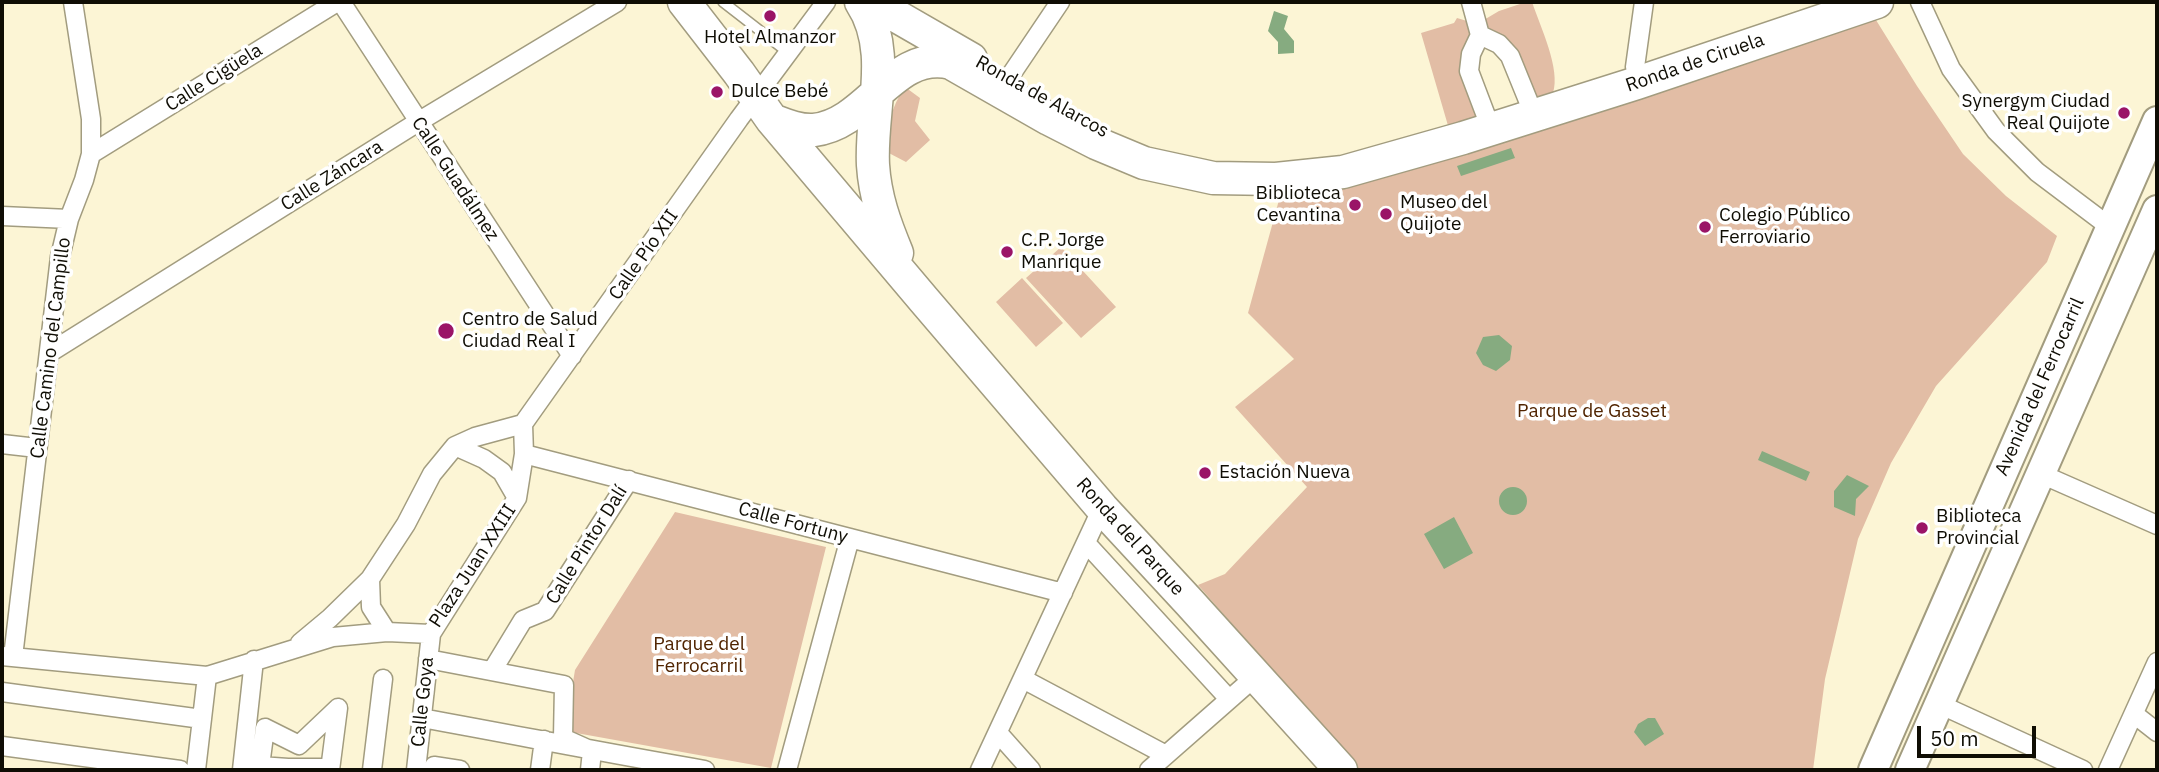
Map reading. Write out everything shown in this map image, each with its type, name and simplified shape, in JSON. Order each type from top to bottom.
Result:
[{"type":"highway","name":"Ronda del Parque","points":[[684,2],[739,73],[755,112],[924,300],[1102,508],[1341,770]]},
{"type":"highway","name":"Ronda del Parque","points":[[861,2],[873,26],[879,57],[874,183],[881,215],[899,257],[924,300]]},
{"type":"highway","name":"Ronda de Alarcos","points":[[872,2],[1096,142],[1144,163],[1213,178],[1276,179],[1343,172],[1510,116]]},
{"type":"highway","name":"Ronda de Ciruela","points":[[1510,116],[1635,67],[1836,2]]},
{"type":"highway","name":"Ronda de Ciruela","points":[[1510,116],[1637,83],[1877,2]]},
{"type":"highway","name":"Ronda de Alarcos","points":[[876,95],[906,69],[928,60],[951,63],[1004,85]]},
{"type":"highway","points":[[755,112],[796,129],[812,130],[828,127],[846,118],[876,95]]},
{"type":"main road","name":"Avenida del Ferrocarril","points":[[1873,770],[2157,121]]},
{"type":"main road","name":"Avenida del Ferrocarril","points":[[1910,770],[2041,474],[2150,245],[2157,211]]},
{"type":"street","name":"Calle Camino del Campillo","points":[[7,656],[37,448],[60,257],[69,219],[91,153],[91,119],[73,2]]},
{"type":"street","name":"Calle Cigüela","points":[[91,153],[339,2]]},
{"type":"street","name":"Calle Guadálmez","points":[[339,2],[572,356]]},
{"type":"street","name":"Calle Záncara","points":[[49,353],[418,122],[617,2]]},
{"type":"street","name":"Calle Pío XII","points":[[523,424],[755,112],[789,51],[826,2]]},
{"type":"street","points":[[1004,85],[1060,2]]},
{"type":"street","points":[[1471,2],[1480,35],[1471,54],[1469,71],[1510,116]]},
{"type":"street","points":[[1635,67],[1644,2]]},
{"type":"street","points":[[1920,2],[1951,69],[1996,131],[2037,172],[2110,227]]},
{"type":"street","points":[[1480,35],[1499,44],[1510,56],[1510,116]]},
{"type":"street","points":[[2,216],[69,219]]},
{"type":"street","name":"Plaza Juan XXIII","points":[[207,676],[254,660],[290,651],[333,637],[387,632],[431,634],[517,498],[524,454],[523,424],[475,437],[455,446],[432,474],[406,524],[370,579],[330,618],[290,651]]},
{"type":"street","points":[[2,444],[37,448]]},
{"type":"street","name":"Plaza Juan XXIII","points":[[455,446],[484,459],[502,472],[517,498]]},
{"type":"street","name":"Calle Fortuny","points":[[524,454],[1063,593]]},
{"type":"street","points":[[2041,474],[2157,525]]},
{"type":"street","name":"Calle Pintor Dalí","points":[[492,671],[523,620],[545,611],[629,480]]},
{"type":"street","points":[[980,770],[1102,508]]},
{"type":"street","points":[[787,770],[850,538]]},
{"type":"street","points":[[1086,543],[1229,699]]},
{"type":"street","points":[[370,579],[371,607],[387,632]]},
{"type":"street","name":"Calle Goya","points":[[416,770],[431,634]]},
{"type":"street","points":[[7,656],[207,676],[196,770]]},
{"type":"street","points":[[428,659],[564,685],[563,738],[592,751]]},
{"type":"street","points":[[242,770],[254,660]]},
{"type":"street","points":[[2108,770],[2157,662]]},
{"type":"street","points":[[1149,770],[1256,676]]},
{"type":"street","points":[[372,770],[383,679]]},
{"type":"street","points":[[1023,679],[1166,755]]},
{"type":"street","points":[[2,692],[202,719]]},
{"type":"street","points":[[1939,704],[2083,770]]},
{"type":"street","points":[[338,708],[330,769],[260,766],[265,728],[299,745],[338,708]]},
{"type":"street","points":[[2134,714],[2157,732]]},
{"type":"street","points":[[421,718],[705,770]]},
{"type":"street","points":[[999,734],[1031,770]]},
{"type":"street","points":[[540,770],[544,740]]},
{"type":"street","points":[[2,746],[180,770]]},
{"type":"street","points":[[590,770],[592,751]]},
{"type":"street","points":[[435,766],[460,770]]},
{"type":"lane","points":[[723,2],[780,47],[789,51]]},
{"type":"green space","points":[[1532,2],[1552,60],[1555,83],[1553,93],[1529,101],[1499,44],[1477,25],[1471,54],[1487,117],[1449,129],[1421,33],[1454,23],[1457,18],[1477,24],[1499,11]]},
{"type":"green space","name":"Parque de Gasset","points":[[1871,12],[1963,154],[2006,196],[2057,236],[2047,262],[1936,386],[1891,463],[1858,539],[1825,679],[1813,770],[1359,770],[1198,585],[1225,574],[1307,487],[1235,407],[1294,359],[1248,313],[1282,189],[1393,175],[1557,108]]},
{"type":"green space","points":[[905,87],[920,98],[915,121],[930,140],[906,162],[885,151],[890,118]]},
{"type":"green space","points":[[1061,247],[1116,307],[1081,338],[1026,278]]},
{"type":"green space","points":[[1022,278],[1063,323],[1036,347],[996,302]]},
{"type":"green space","name":"Parque del Ferrocarril","points":[[675,512],[826,547],[771,768],[565,731],[575,670]]},
{"type":"shaded area","points":[[1274,11],[1288,16],[1284,29],[1294,41],[1294,53],[1278,54],[1278,42],[1268,31]]},
{"type":"shaded area","points":[[1511,148],[1515,158],[1461,176],[1457,166]]},
{"type":"shaded area","points":[[1499,335],[1512,346],[1510,360],[1496,371],[1483,365],[1476,353],[1483,337]]},
{"type":"shaded area","points":[[1762,451],[1810,472],[1806,481],[1758,460]]},
{"type":"shaded area","points":[[1847,475],[1869,486],[1856,499],[1855,516],[1834,507],[1834,491]]},
{"type":"shaded area","points":[[1513,487],[1523,491],[1527,501],[1523,511],[1513,515],[1503,511],[1499,501],[1503,491]]},
{"type":"shaded area","points":[[1454,517],[1473,553],[1444,569],[1424,534]]},
{"type":"shaded area","points":[[1648,718],[1655,718],[1664,734],[1645,746],[1634,732],[1638,724]]},
{"type":"place","name":"Hotel Almanzor","points":[[770,16]]},
{"type":"place","name":"Dulce Bebé","points":[[717,92]]},
{"type":"place","name":"Synergym Ciudad Real Quijote","points":[[2124,113]]},
{"type":"place","name":"Biblioteca Cevantina","points":[[1355,205]]},
{"type":"place","name":"Museo del Quijote","points":[[1386,214]]},
{"type":"place","name":"Colegio Público Ferroviario","points":[[1705,227]]},
{"type":"place","name":"C.P. Jorge Manrique","points":[[1007,252]]},
{"type":"place","name":"Centro de Salud Ciudad Real I","points":[[446,331]]},
{"type":"place","name":"Estación Nueva","points":[[1205,473]]},
{"type":"place","name":"Biblioteca Provincial","points":[[1922,528]]}]
